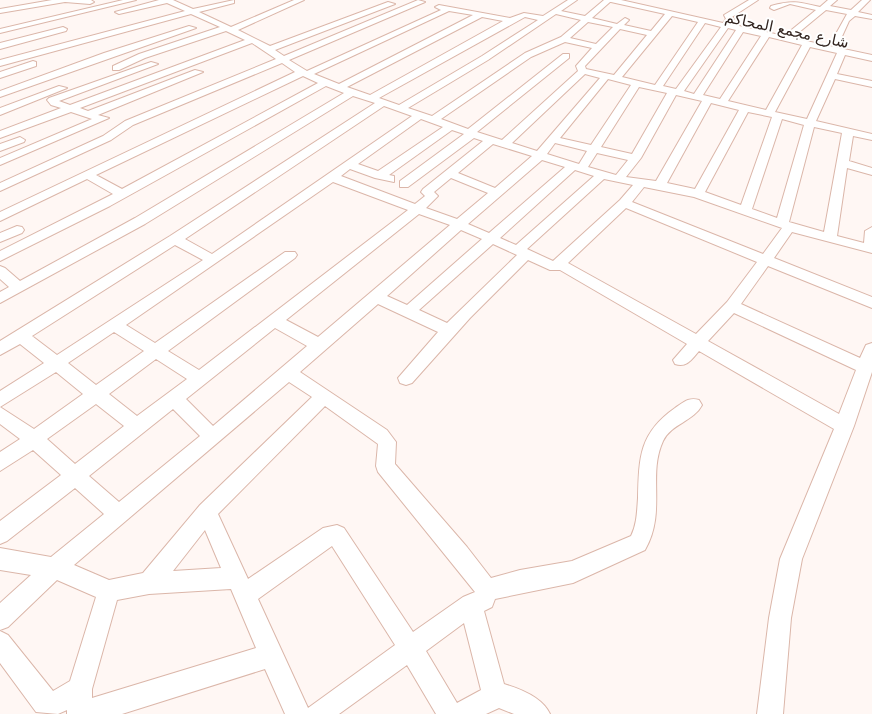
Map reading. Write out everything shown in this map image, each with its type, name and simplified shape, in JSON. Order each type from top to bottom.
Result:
[{"type":"street","points":[[12,0],[22,6]]},
{"type":"street","points":[[0,11],[65,0],[90,2]]},
{"type":"street","points":[[0,29],[99,0]]},
{"type":"street","points":[[0,29],[132,0]]},
{"type":"street","points":[[0,112],[155,52],[248,22],[300,0]]},
{"type":"street","points":[[88,115],[400,0]]},
{"type":"street","points":[[433,120],[514,51],[546,19],[573,0]]},
{"type":"street","points":[[564,39],[609,0],[641,3],[670,13],[703,21],[727,20],[741,29],[872,58]]},
{"type":"street","points":[[619,180],[635,158],[675,92],[727,20],[754,0]]},
{"type":"street","points":[[785,39],[833,0]]},
{"type":"street","points":[[836,41],[844,23],[866,0]]},
{"type":"street","points":[[0,63],[231,1],[248,22]]},
{"type":"street","points":[[0,187],[107,138],[128,123],[282,60],[416,1],[448,9],[511,20]]},
{"type":"street","points":[[774,8],[792,1],[872,17]]},
{"type":"street","points":[[117,22],[135,18],[174,2]]},
{"type":"street","points":[[73,23],[174,2],[241,34],[266,48],[282,60],[325,82],[539,156],[602,176],[660,185],[698,194],[786,225],[871,249],[872,231]]},
{"type":"street","points":[[366,3],[380,8]]},
{"type":"street","points":[[641,3],[582,62],[580,66],[583,71],[872,137]]},
{"type":"street","name":"شارع مجمع المحاكم","points":[[641,3],[854,44]]},
{"type":"street","points":[[382,29],[435,6]]},
{"type":"street","points":[[0,217],[302,70],[376,43],[448,9]]},
{"type":"street","points":[[556,12],[652,34]]},
{"type":"street","points":[[0,619],[54,568],[213,437],[318,344],[539,156],[551,140],[670,13]]},
{"type":"street","points":[[0,298],[140,221],[346,90],[408,53],[480,15]]},
{"type":"street","points":[[0,349],[175,239],[377,101],[475,41],[511,20],[524,15],[546,19]]},
{"type":"street","points":[[135,18],[169,35]]},
{"type":"street","points":[[657,88],[703,21]]},
{"type":"street","points":[[0,94],[140,44],[214,22]]},
{"type":"street","points":[[0,29],[18,41]]},
{"type":"street","points":[[0,46],[63,29]]},
{"type":"street","points":[[660,185],[702,98],[741,29]]},
{"type":"street","points":[[120,31],[155,52]]},
{"type":"street","points":[[0,75],[92,44],[76,33]]},
{"type":"street","points":[[446,33],[456,36]]},
{"type":"street","points":[[195,50],[241,34]]},
{"type":"street","points":[[722,103],[766,35]]},
{"type":"street","points":[[465,39],[514,51]]},
{"type":"street","points":[[399,109],[514,51],[564,39],[598,47]]},
{"type":"street","points":[[4,134],[68,108],[252,40]]},
{"type":"street","points":[[376,43],[408,53]]},
{"type":"street","points":[[745,210],[773,114],[807,44]]},
{"type":"street","points":[[681,360],[732,306],[766,261],[786,225],[810,123],[842,52]]},
{"type":"street","points":[[404,184],[471,133],[566,56]]},
{"type":"street","points":[[101,119],[52,102],[52,100],[167,60]]},
{"type":"street","points":[[427,192],[497,142],[583,71]]},
{"type":"street","points":[[830,75],[872,84]]},
{"type":"street","points":[[0,257],[121,194],[325,82]]},
{"type":"street","points":[[409,312],[490,237],[577,168],[594,150],[637,83]]},
{"type":"street","points":[[0,162],[132,107],[157,111]]},
{"type":"street","points":[[698,194],[745,108]]},
{"type":"street","points":[[0,400],[116,326],[419,116]]},
{"type":"street","points":[[380,176],[451,126]]},
{"type":"street","points":[[830,238],[848,132]]},
{"type":"street","points":[[4,134],[20,140],[49,164]]},
{"type":"street","points":[[0,148],[20,140]]},
{"type":"street","points":[[551,140],[635,158]]},
{"type":"street","points":[[842,163],[872,172]]},
{"type":"street","points":[[0,534],[173,398],[276,321],[432,196],[427,192],[349,165]]},
{"type":"street","points":[[450,174],[495,192]]},
{"type":"street","points":[[88,175],[121,194]]},
{"type":"street","points":[[406,378],[523,252],[602,176]]},
{"type":"street","points":[[332,177],[458,224],[555,267],[624,203],[641,183]]},
{"type":"street","points":[[624,203],[872,303]]},
{"type":"street","points":[[0,238],[17,230]]},
{"type":"street","points":[[175,239],[213,260]]},
{"type":"street","points":[[0,463],[290,255]]},
{"type":"street","points":[[560,264],[844,426]]},
{"type":"street","points":[[0,271],[18,287]]},
{"type":"street","points":[[374,296],[449,330]]},
{"type":"street","points":[[732,306],[866,368]]},
{"type":"street","points":[[276,321],[318,344]]},
{"type":"street","points":[[116,326],[200,379]]},
{"type":"street","points":[[20,335],[138,427]]},
{"type":"street","points":[[770,714],[780,618],[791,558],[844,426],[872,349]]},
{"type":"street","points":[[287,372],[381,435],[387,442],[386,466],[392,476],[460,554],[479,597],[495,695]]},
{"type":"street","points":[[149,583],[207,512],[323,397]]},
{"type":"street","points":[[173,398],[213,437]]},
{"type":"street","points":[[318,714],[412,649],[479,597],[520,581],[573,572],[638,544],[644,536],[647,520],[646,472],[655,438],[664,427],[693,405]]},
{"type":"street","points":[[0,414],[34,439],[118,514]]},
{"type":"street","points":[[207,512],[298,714]]},
{"type":"street","points":[[0,559],[54,568],[109,591],[149,583],[241,587],[330,535],[337,536],[412,649],[450,714]]},
{"type":"street","points":[[109,591],[80,689],[80,714],[237,668],[271,655]]},
{"type":"street","points":[[0,643],[45,703],[55,703],[80,689]]},
{"type":"street","points":[[462,714],[495,695],[511,698],[537,714]]}]
